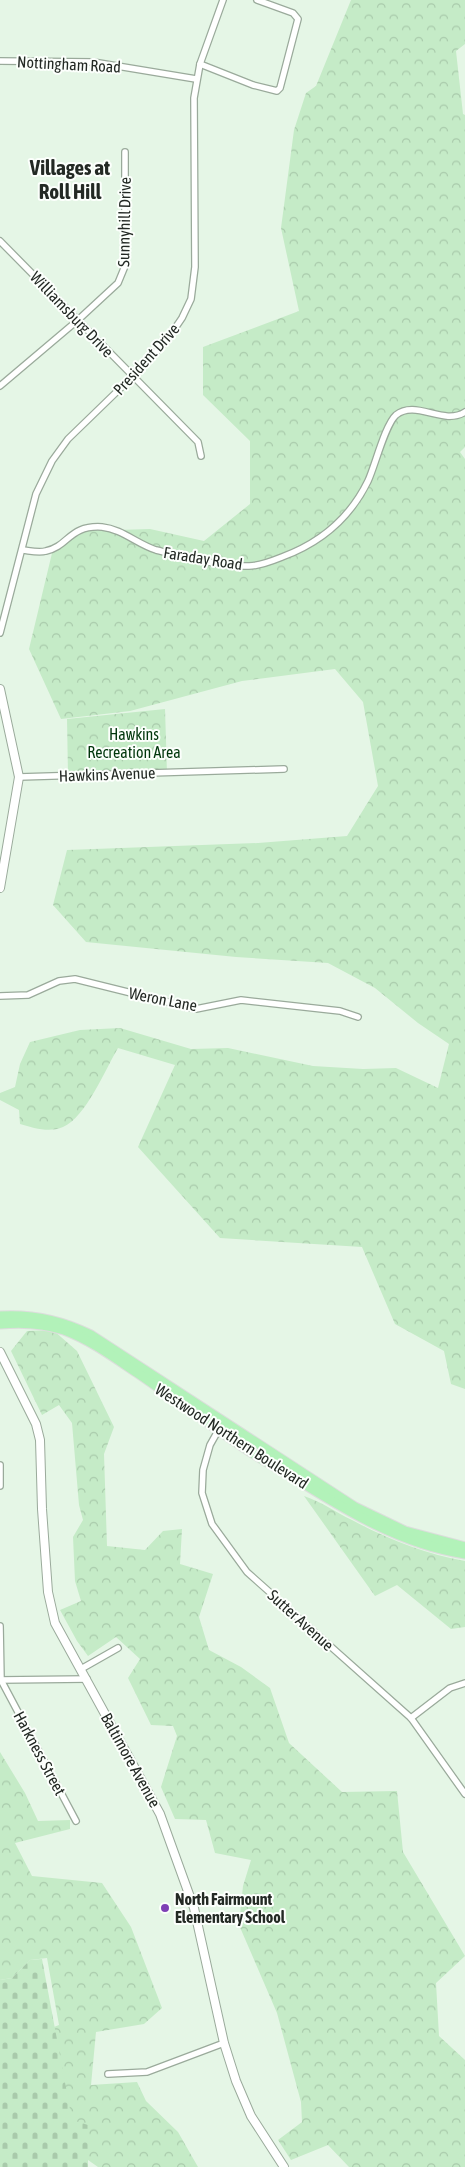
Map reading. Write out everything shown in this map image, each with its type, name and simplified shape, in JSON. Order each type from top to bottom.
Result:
[{"type":"main road","name":"Westwood Northern Boulevard","points":[[0,1316],[18,1315],[49,1319],[91,1334],[222,1426],[258,1456],[370,1523],[425,1545],[465,1554]]},
{"type":"main road","name":"Westwood Northern Boulevard","points":[[0,1324],[22,1322],[38,1324],[80,1337],[222,1426],[369,1514],[420,1536],[465,1547]]},
{"type":"street","name":"President Drive","points":[[0,633],[6,603],[23,550],[36,494],[52,461],[68,440],[133,376],[174,330],[191,299],[195,267],[194,98],[196,79],[223,0]]},
{"type":"street","points":[[200,64],[253,85],[277,90],[280,88],[298,19],[293,13],[257,0]]},
{"type":"street","name":"Nottingham Road","points":[[0,61],[93,62],[196,79]]},
{"type":"street","name":"Sunnyhill Drive","points":[[0,386],[78,320],[118,283],[124,272],[125,152]]},
{"type":"street","name":"Williamsburg Drive","points":[[0,241],[198,442],[201,456]]},
{"type":"street","name":"Faraday Road","points":[[23,550],[47,551],[59,545],[67,537],[79,530],[100,527],[117,530],[147,548],[218,563],[251,566],[274,560],[300,549],[323,536],[340,523],[367,483],[390,424],[397,414],[415,410],[452,418],[465,412]]},
{"type":"street","points":[[0,689],[19,777],[5,841],[0,888]]},
{"type":"street","name":"Hawkins Avenue","points":[[19,777],[284,769]]},
{"type":"street","name":"Weron Lane","points":[[0,996],[28,995],[59,982],[75,979],[196,1009],[241,1000],[340,1010],[358,1017]]},
{"type":"street","name":"Baltimore Avenue","points":[[0,1352],[36,1424],[40,1440],[42,1509],[50,1609],[61,1637],[81,1669],[160,1814],[194,1908],[224,2043],[251,2116],[284,2167]]},
{"type":"street","name":"Sutter Avenue","points":[[222,1426],[207,1453],[202,1482],[205,1505],[212,1524],[247,1572],[411,1718],[465,1794]]},
{"type":"street","points":[[0,1465],[0,1486]]},
{"type":"street","name":"Harkness Street","points":[[0,1626],[1,1680],[76,1821]]},
{"type":"street","points":[[81,1669],[118,1648]]},
{"type":"street","points":[[1,1680],[87,1680]]},
{"type":"street","points":[[411,1718],[450,1688],[465,1683]]},
{"type":"street","points":[[108,2074],[147,2072],[224,2043]]},
{"type":"green space","points":[[351,0],[465,0],[465,44],[456,51],[463,114],[465,115],[465,447],[460,452],[465,459],[465,1389],[451,1384],[444,1351],[395,1324],[362,1247],[220,1238],[138,1147],[175,1065],[118,1048],[101,1080],[79,1114],[71,1122],[58,1129],[42,1129],[20,1124],[19,1110],[0,1100],[0,1093],[15,1087],[20,1064],[30,1042],[80,1030],[120,1028],[191,1049],[228,1048],[313,1066],[363,1069],[396,1068],[438,1088],[449,1044],[418,1023],[375,988],[328,963],[236,957],[86,942],[53,905],[67,850],[258,843],[347,836],[378,786],[363,702],[335,669],[242,681],[130,711],[61,719],[29,649],[53,549],[67,537],[91,527],[117,530],[150,529],[204,541],[250,504],[250,441],[203,395],[203,347],[299,311],[281,228],[294,130],[306,93],[316,86]]},
{"type":"green space","name":"Hawkins Recreation Area","points":[[165,709],[167,773],[68,775],[67,719]]},
{"type":"green space","points":[[53,1330],[77,1351],[114,1427],[104,1454],[107,1546],[145,1550],[163,1531],[182,1529],[180,1564],[213,1574],[199,1617],[209,1650],[241,1667],[270,1688],[289,1743],[342,1792],[397,1791],[403,1852],[465,1956],[436,1983],[439,2036],[465,2060],[465,2167],[349,2167],[328,2145],[291,2160],[278,2140],[302,2122],[301,2102],[277,2013],[239,1925],[243,1886],[251,1860],[215,1853],[206,1820],[175,1819],[161,1787],[177,1736],[173,1726],[151,1725],[128,1678],[140,1659],[116,1637],[88,1656],[77,1641],[60,1610],[81,1601],[75,1581],[73,1537],[83,1520],[79,1505],[72,1423],[59,1405],[42,1415],[11,1351],[27,1331]]},
{"type":"green space","points":[[304,1496],[393,1539],[421,1550],[465,1561],[465,1627],[451,1629],[397,1585],[375,1596]]},
{"type":"green space","points":[[0,1752],[25,1793],[38,1821],[70,1820],[70,1829],[15,1843],[32,1876],[102,1883],[131,1927],[162,2008],[144,2024],[96,2032],[91,2085],[137,2082],[146,2101],[178,2132],[198,2167],[98,2167],[88,2160],[84,2129],[0,2116],[0,2048],[59,2025],[47,1958],[30,1960],[12,1978],[0,1980]]},
{"type":"green space","points":[[42,1959],[72,2120],[88,2125],[88,2167],[0,2167],[0,1980],[12,1978],[30,1960]]},
{"type":"place","name":"North Fairmount Elementary School","points":[[165,1908]]},
{"type":"district","name":"Villages at Roll Hill","points":[[70,179]]}]
